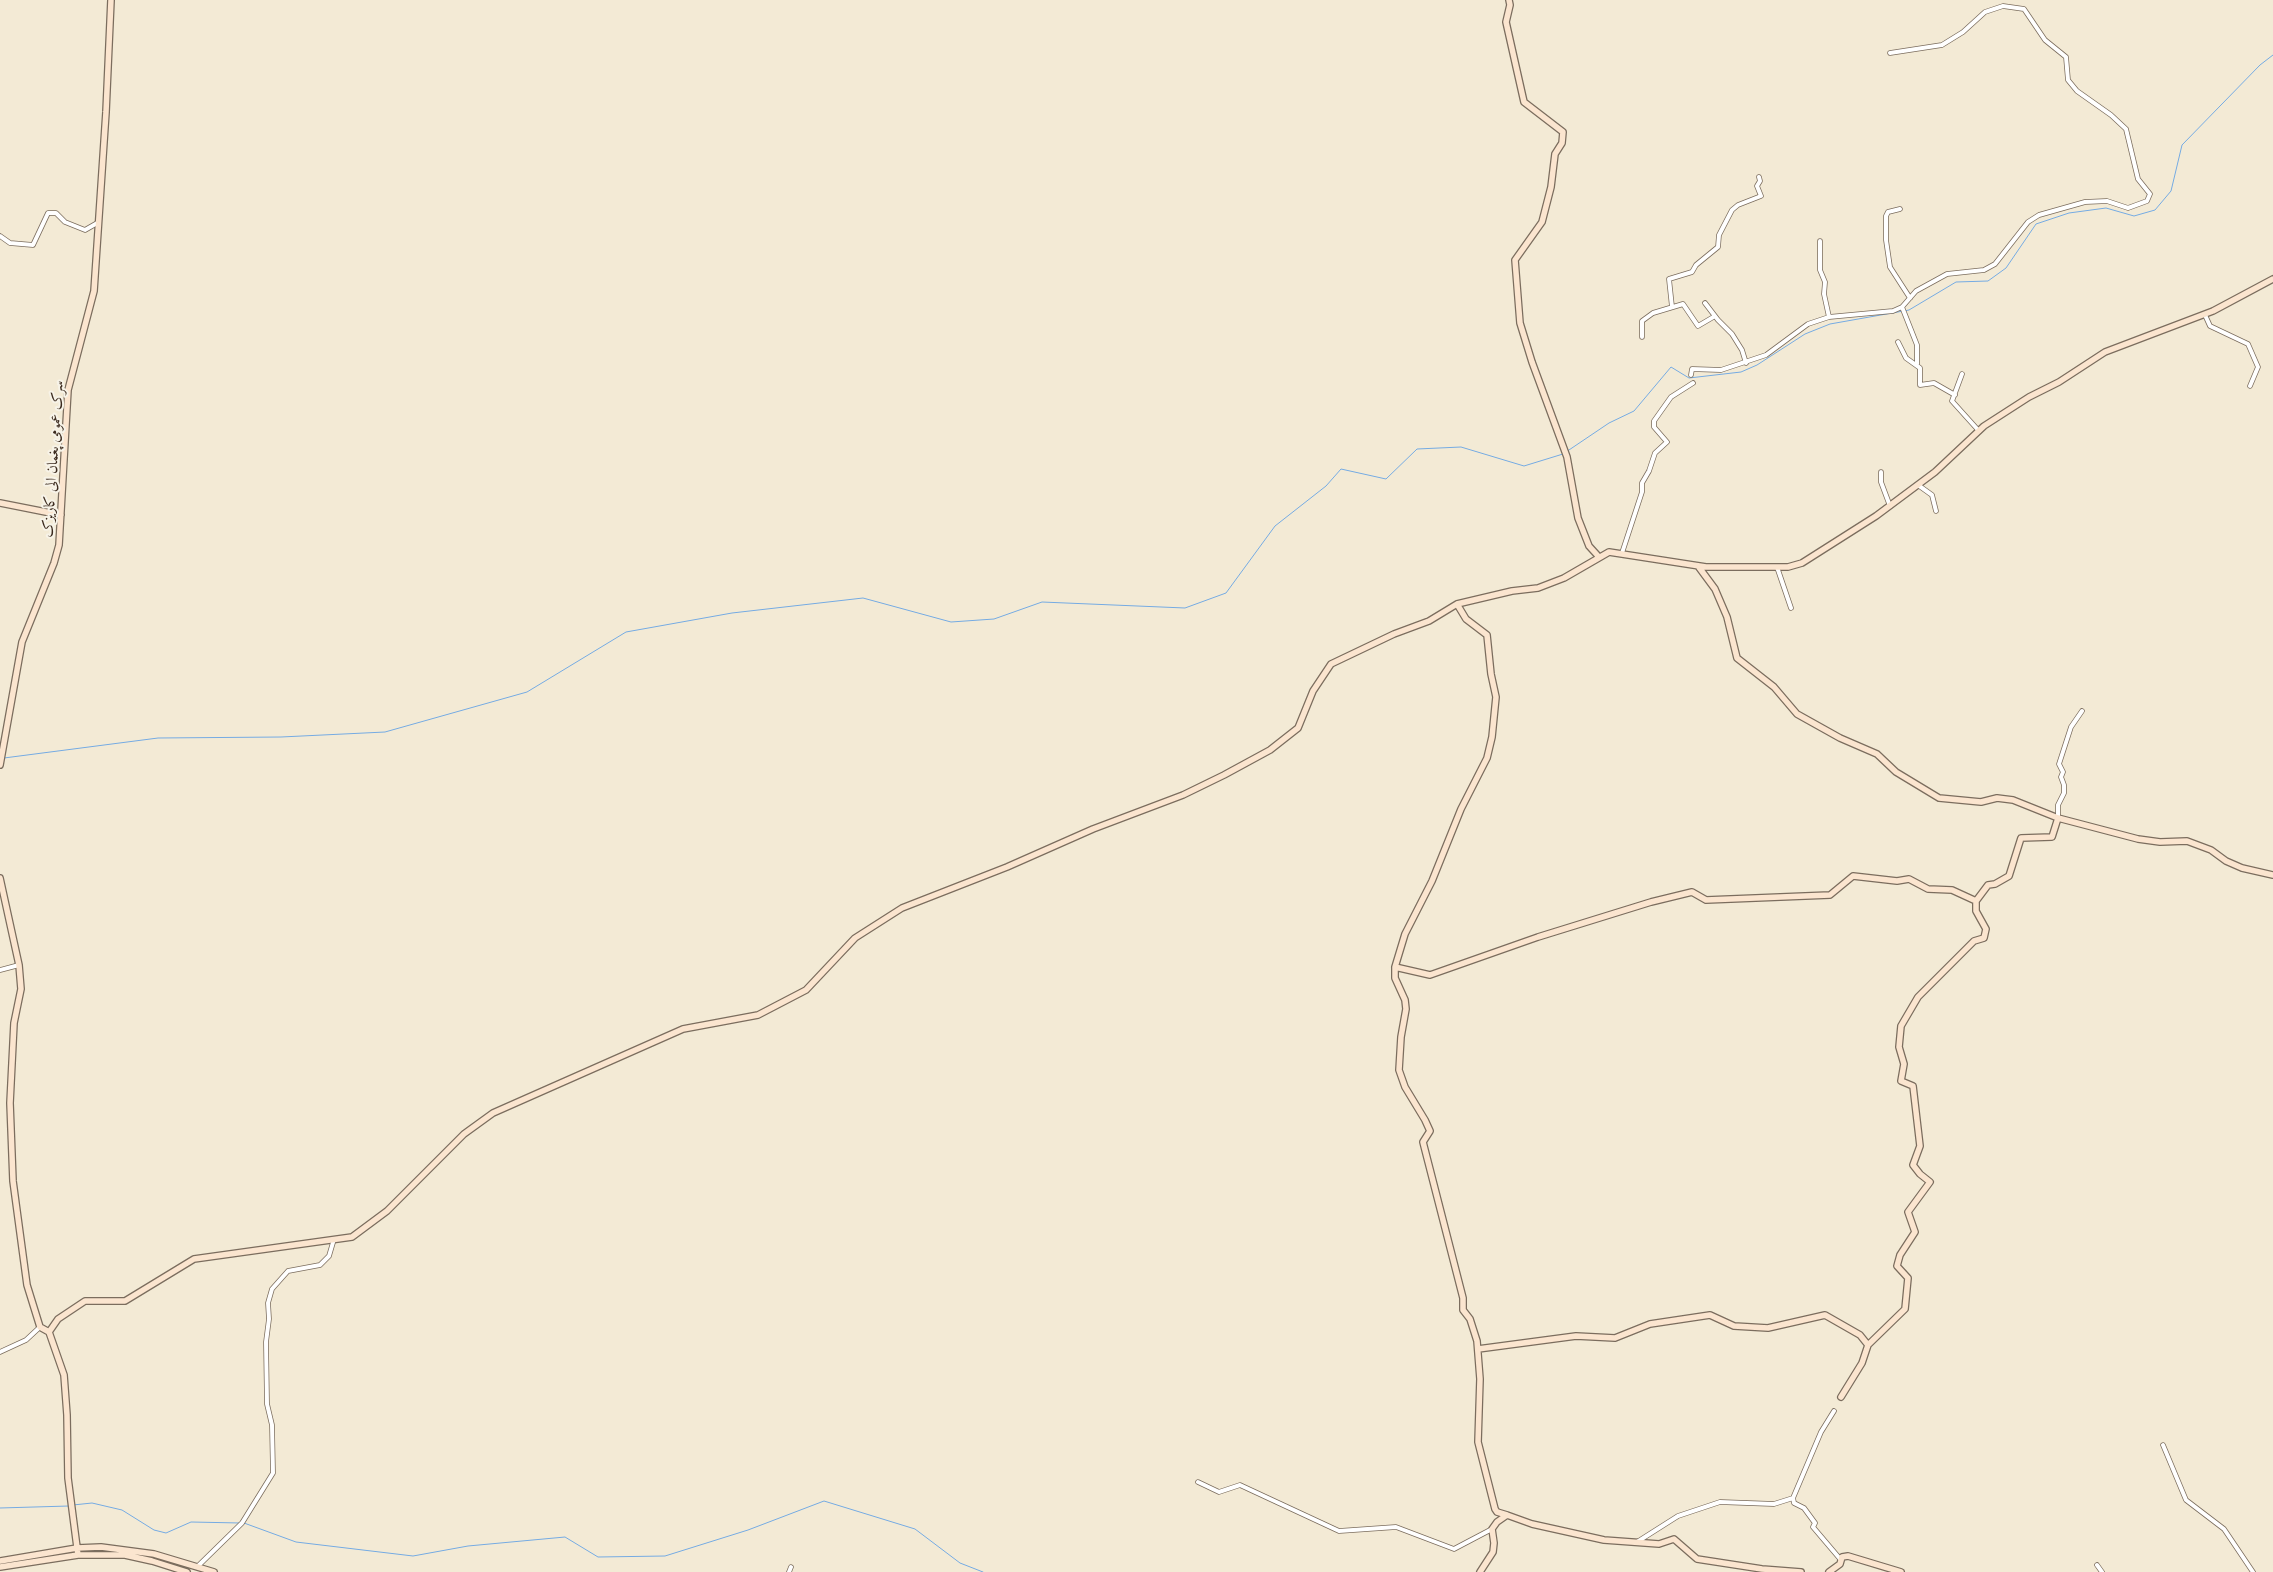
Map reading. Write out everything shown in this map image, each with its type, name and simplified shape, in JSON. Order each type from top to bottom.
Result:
[{"type":"street","name":"سرک عمومی پغمان الی کاریزک","points":[[0,765],[22,642],[54,563],[59,545],[68,390],[94,291],[100,222],[111,0]]},
{"type":"street","points":[[1509,0],[1510,5],[1506,22],[1524,102],[1563,132],[1562,143],[1555,154],[1551,187],[1542,222],[1515,260],[1520,323],[1565,453],[1578,518],[1589,546],[1599,556]]},
{"type":"street","points":[[1691,375],[1692,369],[1721,370],[1766,355],[1808,324],[1829,317],[1893,311],[1903,308],[1916,291],[1947,274],[1984,270],[1995,264],[2028,222],[2039,215],[2085,202],[2107,202],[2128,208],[2147,200],[2150,194],[2138,179],[2126,129],[2111,115],[2077,91],[2068,80],[2066,58],[2045,40],[2024,9],[2003,6],[1986,12],[1963,32],[1942,45],[1890,53]]},
{"type":"street","points":[[1672,307],[1669,279],[1692,272],[1696,266],[1718,247],[1719,235],[1726,218],[1732,210],[1738,205],[1761,196],[1757,186],[1760,181],[1759,177]]},
{"type":"street","points":[[1900,209],[1888,212],[1886,216],[1886,240],[1890,267],[1910,298]]},
{"type":"street","points":[[0,236],[10,243],[34,245],[48,213],[56,213],[65,222],[85,230],[100,222]]},
{"type":"street","points":[[1820,241],[1820,270],[1825,282],[1824,294],[1829,317]]},
{"type":"street","points":[[49,1332],[58,1319],[85,1301],[125,1301],[194,1259],[352,1237],[367,1228],[408,1192],[464,1134],[493,1112],[683,1029],[758,1015],[806,990],[855,938],[902,908],[1007,867],[1093,829],[1183,795],[1255,758],[1287,738],[1298,728],[1314,691],[1331,664],[1394,634],[1429,621],[1457,604],[1512,591],[1538,588],[1564,578],[1599,556],[1609,552],[1698,566],[1777,567],[1802,563],[1890,506],[1935,472],[1979,431],[2029,397],[2059,382],[2105,352],[2205,314],[2273,279]]},
{"type":"street","points":[[1705,303],[1732,334],[1742,350],[1746,363]]},
{"type":"street","points":[[1642,337],[1642,321],[1653,313],[1672,307],[1683,304],[1698,326],[1715,316]]},
{"type":"street","points":[[1903,308],[1917,346],[1917,365]]},
{"type":"street","points":[[2205,314],[2210,326],[2248,344],[2258,368],[2250,386]]},
{"type":"street","points":[[1898,342],[1906,358],[1920,368],[1920,384],[1934,383],[1955,395]]},
{"type":"street","points":[[1962,374],[1952,401],[1979,431]]},
{"type":"street","points":[[1622,553],[1642,492],[1642,483],[1649,471],[1655,453],[1667,442],[1654,426],[1654,421],[1671,396],[1693,383]]},
{"type":"street","points":[[1881,472],[1881,482],[1890,506]]},
{"type":"street","points":[[1918,485],[1932,495],[1936,511]]},
{"type":"street","points":[[0,503],[61,515]]},
{"type":"street","points":[[1698,566],[1718,596],[1727,616],[1737,658],[1774,687],[1797,714],[1840,738],[1877,754],[1896,772],[1939,798],[1981,802],[1997,798],[2013,800],[2058,818],[2138,839],[2160,842],[2187,841],[2211,850],[2226,861],[2242,868],[2273,875]]},
{"type":"street","points":[[1777,567],[1791,608]]},
{"type":"street","points":[[1457,604],[1466,619],[1487,635],[1491,674],[1496,696],[1492,738],[1487,758],[1460,809],[1432,881],[1405,934],[1395,967],[1395,978],[1405,1000],[1406,1009],[1399,1070],[1405,1087],[1426,1120],[1430,1130],[1423,1142],[1463,1298],[1463,1310],[1470,1319],[1478,1349],[1480,1379],[1478,1442],[1495,1509],[1497,1512],[1532,1524],[1604,1540],[1659,1544],[1674,1539],[1697,1559],[1762,1569],[1802,1572]]},
{"type":"street","points":[[1841,1397],[1862,1363],[1868,1345],[1905,1309],[1908,1278],[1898,1266],[1900,1254],[1915,1232],[1908,1212],[1930,1182],[1913,1166],[1920,1146],[1913,1086],[1900,1081],[1904,1064],[1898,1047],[1901,1026],[1918,996],[1928,985],[1974,941],[1984,938],[1986,929],[1976,911],[1976,901],[1988,885],[1995,884],[2008,876],[2021,838],[2052,837],[2058,818],[2058,805],[2064,793],[2061,777],[2063,772],[2059,764],[2071,727],[2082,711]]},
{"type":"street","points":[[1395,967],[1430,975],[1538,937],[1651,902],[1692,892],[1706,900],[1830,895],[1853,876],[1897,881],[1908,880],[1928,890],[1952,890],[1976,901]]},
{"type":"street","points":[[0,878],[19,965],[20,989],[14,1023],[10,1103],[13,1182],[27,1285],[40,1327],[49,1332],[64,1375],[68,1478],[78,1555]]},
{"type":"street","points":[[0,970],[19,965]]},
{"type":"street","points":[[197,1567],[242,1523],[273,1473],[272,1425],[267,1395],[266,1342],[269,1319],[268,1303],[272,1289],[288,1271],[320,1265],[329,1256],[334,1240]]},
{"type":"street","points":[[1478,1349],[1576,1336],[1615,1338],[1650,1324],[1710,1315],[1734,1326],[1768,1328],[1825,1315],[1860,1336],[1868,1345]]},
{"type":"street","points":[[0,1352],[26,1340],[40,1327]]},
{"type":"street","points":[[1834,1411],[1821,1432],[1794,1498],[1794,1503],[1804,1508],[1815,1523],[1813,1527],[1841,1560]]},
{"type":"street","points":[[2163,1445],[2186,1500],[2224,1529],[2253,1572]]},
{"type":"street","points":[[1198,1482],[1219,1492],[1240,1485],[1339,1531],[1396,1527],[1454,1549],[1492,1529],[1497,1522],[1507,1515]]},
{"type":"street","points":[[1637,1542],[1678,1516],[1720,1502],[1774,1504],[1794,1498]]},
{"type":"street","points":[[1480,1572],[1493,1552],[1492,1529]]},
{"type":"street","points":[[0,1561],[77,1548],[127,1549],[214,1572]]},
{"type":"street","points":[[0,1567],[78,1555],[125,1555],[186,1572],[187,1564]]},
{"type":"street","points":[[1828,1572],[1836,1569],[1842,1557],[1848,1556],[1901,1572]]},
{"type":"street","points":[[2097,1565],[2102,1572]]},
{"type":"street","points":[[790,1572],[792,1567]]},
{"type":"waterway","points":[[1566,452],[1609,423],[1634,411],[1671,367],[1689,378],[1741,372],[1757,365],[1805,334],[1830,324],[1909,310],[1956,282],[1988,281],[2006,268],[2036,224],[2069,213],[2106,208],[2134,216],[2155,210],[2171,191],[2182,145],[2260,65],[2273,55]]},
{"type":"waterway","points":[[4,758],[158,738],[281,737],[385,732],[527,692],[626,632],[732,613],[863,598],[951,622],[994,619],[1042,602],[1185,608],[1226,593],[1275,526],[1326,486],[1341,469],[1386,479],[1417,449],[1461,447],[1524,466],[1563,454]]},
{"type":"waterway","points":[[244,1523],[296,1542],[413,1556],[468,1546],[565,1537],[598,1557],[665,1556],[748,1530],[824,1501],[915,1529],[960,1563],[983,1572]]},
{"type":"waterway","points":[[73,1505],[92,1503],[122,1510],[154,1530],[166,1533],[191,1522],[240,1523]]},
{"type":"waterway","points":[[0,1508],[69,1506]]}]
